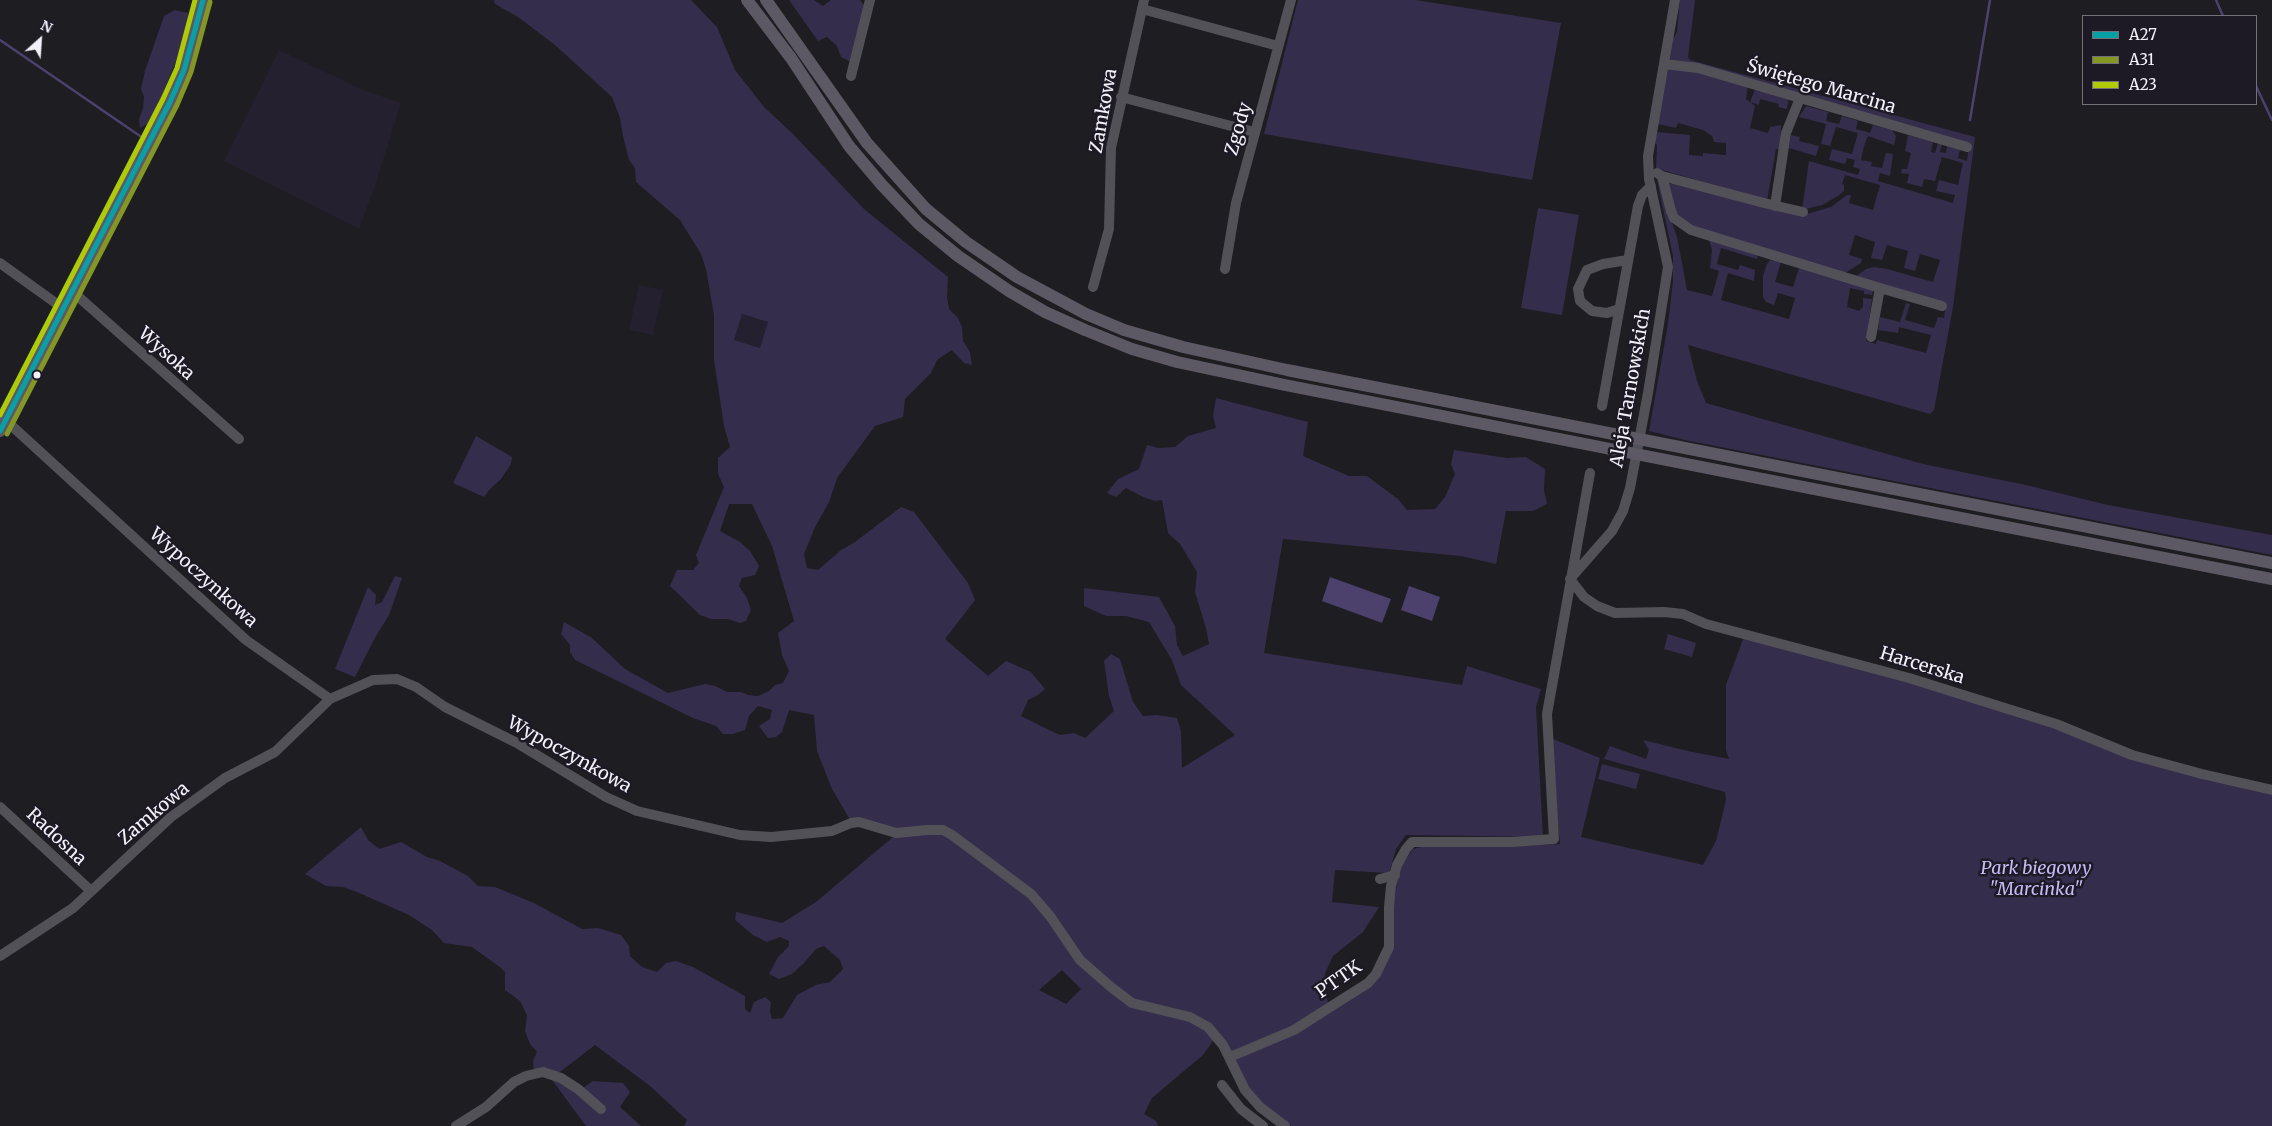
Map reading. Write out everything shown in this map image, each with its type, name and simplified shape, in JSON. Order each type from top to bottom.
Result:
[{"type":"main road","points":[[2,424],[73,292],[177,86],[194,37],[202,0]]},
{"type":"main road","points":[[747,0],[791,58],[849,146],[882,185],[920,224],[958,256],[1045,312],[1132,349],[1177,362],[1295,387],[2272,579]]},
{"type":"main road","points":[[766,0],[867,144],[926,209],[966,242],[1017,277],[1086,314],[1124,330],[1182,348],[1287,370],[2272,563]]},
{"type":"street","points":[[851,76],[870,0]]},
{"type":"street","name":"Zgody","points":[[1225,269],[1236,203],[1290,0]]},
{"type":"street","name":"Aleja Tarnowskich","points":[[1570,578],[1612,531],[1623,511],[1630,488],[1648,394],[1668,267],[1651,186],[1648,156],[1675,0]]},
{"type":"street","points":[[1143,4],[1278,46]]},
{"type":"street","name":"Zamkowa","points":[[1093,287],[1109,229],[1111,148],[1143,4]]},
{"type":"street","name":"Świętego Marcina","points":[[1664,64],[1698,68],[1967,147]]},
{"type":"street","points":[[1121,97],[1254,132]]},
{"type":"street","points":[[1775,206],[1786,133],[1800,98]]},
{"type":"street","points":[[1650,169],[1662,176],[1803,212]]},
{"type":"street","points":[[1662,176],[1674,218],[1691,230],[1942,306]]},
{"type":"street","name":"Aleja Tarnowskich","points":[[1602,406],[1638,206],[1642,195],[1651,186]]},
{"type":"street","points":[[1620,309],[1607,313],[1592,311],[1580,301],[1578,289],[1587,270],[1603,264],[1628,260]]},
{"type":"street","points":[[0,263],[64,309]]},
{"type":"street","points":[[1871,337],[1880,288]]},
{"type":"street","name":"Wysoka","points":[[73,292],[239,439]]},
{"type":"street","name":"Wypoczynkowa","points":[[2,424],[246,640],[330,700],[373,680],[397,680],[416,687],[445,707],[518,743],[606,797],[638,811],[740,835],[771,837],[832,831],[851,823],[859,822],[896,833],[943,830],[964,842],[1032,894],[1050,916],[1066,943],[1080,960],[1111,987],[1132,1002],[1190,1017],[1216,1035],[1230,1057],[1245,1090],[1260,1107],[1285,1126]]},
{"type":"street","name":"Aleja Tarnowskich","points":[[1554,839],[1547,714],[1590,473]]},
{"type":"street","name":"Harcerska","points":[[1570,578],[1584,596],[1597,606],[1615,613],[1664,612],[1683,614],[1706,624],[1909,678],[2056,724],[2132,755],[2272,790]]},
{"type":"street","name":"Zamkowa","points":[[0,956],[73,908],[171,817],[225,778],[275,752],[330,700]]},
{"type":"street","name":"Radosna","points":[[0,807],[90,891]]},
{"type":"street","name":"PTTK","points":[[1230,1057],[1294,1030],[1368,982],[1376,974],[1389,947],[1389,907],[1394,875],[1406,849],[1412,842],[1512,842],[1554,839]]},
{"type":"street","points":[[1380,879],[1394,875]]},
{"type":"street","points":[[456,1126],[486,1107],[514,1082],[526,1076],[543,1072],[561,1078],[578,1089],[601,1109]]},
{"type":"street","points":[[1222,1085],[1241,1109],[1263,1126]]},
{"type":"shaded area","points":[[279,50],[361,89],[401,103],[374,189],[359,229],[224,161]]},
{"type":"shaded area","points":[[639,285],[663,290],[653,335],[629,330]]},
{"type":"shaded area","points":[[741,314],[768,322],[760,348],[734,340]]},
{"type":"shaded area","points":[[1330,577],[1391,599],[1382,623],[1322,601]]},
{"type":"shaded area","points":[[1409,586],[1440,597],[1432,621],[1401,610]]},
{"type":"green space","points":[[494,0],[691,0],[717,27],[735,70],[764,107],[793,134],[864,209],[948,277],[947,297],[949,309],[958,318],[962,327],[963,341],[970,352],[972,365],[964,363],[952,350],[947,353],[937,360],[931,373],[905,399],[903,417],[875,426],[837,478],[829,502],[815,527],[804,554],[807,568],[818,570],[841,550],[855,542],[901,507],[914,512],[968,583],[975,600],[945,639],[988,676],[1006,661],[1031,672],[1045,689],[1028,700],[1021,716],[1060,735],[1074,733],[1085,738],[1114,711],[1109,696],[1104,661],[1111,654],[1120,659],[1133,702],[1143,716],[1157,715],[1177,718],[1181,731],[1182,768],[1235,735],[1181,685],[1172,660],[1149,622],[1126,616],[1106,616],[1084,606],[1084,588],[1159,597],[1175,626],[1177,645],[1183,656],[1209,644],[1195,592],[1197,572],[1180,544],[1168,533],[1162,500],[1155,501],[1143,497],[1126,488],[1116,497],[1107,493],[1118,479],[1139,469],[1147,445],[1158,448],[1175,447],[1188,436],[1216,428],[1213,416],[1216,398],[1308,422],[1303,456],[1349,476],[1367,476],[1398,499],[1407,510],[1435,509],[1445,497],[1455,474],[1451,464],[1454,450],[1507,458],[1526,457],[1545,469],[1544,490],[1547,504],[1533,511],[1506,511],[1496,564],[1461,556],[1283,539],[1264,653],[1462,685],[1467,666],[1541,689],[1536,707],[1543,837],[1406,835],[1396,849],[1389,873],[1335,870],[1332,902],[1379,907],[1363,932],[1333,956],[1325,973],[1324,991],[1330,1007],[1294,1030],[1226,1056],[1213,1041],[1203,1055],[1152,1098],[1144,1114],[1156,1121],[1158,1126],[684,1126],[687,1120],[650,1086],[595,1045],[556,1075],[578,1091],[593,1081],[623,1083],[630,1092],[620,1107],[641,1126],[586,1126],[547,1073],[534,1074],[533,1061],[537,1052],[530,1044],[525,1031],[527,1015],[520,1001],[505,990],[505,972],[501,968],[472,947],[444,943],[432,930],[409,915],[343,887],[326,886],[305,874],[361,827],[368,840],[379,849],[401,842],[427,857],[440,861],[468,876],[478,886],[495,887],[534,903],[582,929],[598,928],[621,935],[629,946],[630,956],[642,967],[657,972],[666,963],[676,961],[693,967],[745,996],[745,1009],[750,1013],[754,1002],[765,997],[771,1002],[770,1012],[772,1019],[783,1018],[797,995],[816,985],[830,982],[843,969],[840,960],[824,946],[816,949],[792,974],[779,979],[769,974],[778,957],[789,946],[789,941],[780,937],[767,942],[753,935],[735,920],[736,912],[782,923],[816,902],[899,832],[853,822],[849,818],[832,789],[817,751],[814,715],[789,710],[782,732],[776,737],[768,738],[759,726],[770,719],[772,710],[758,706],[749,716],[745,730],[733,734],[723,734],[716,726],[693,718],[575,660],[570,652],[570,645],[561,634],[564,622],[592,638],[625,669],[668,693],[705,684],[715,686],[727,692],[741,692],[758,696],[769,691],[775,685],[783,683],[789,671],[782,655],[778,633],[794,621],[772,546],[752,504],[729,504],[720,531],[740,542],[750,551],[759,566],[755,575],[742,578],[739,586],[747,598],[751,610],[746,621],[740,623],[728,619],[711,619],[700,615],[670,586],[677,570],[693,570],[699,563],[696,555],[724,487],[718,474],[718,458],[730,447],[724,426],[714,360],[714,315],[706,269],[701,254],[680,220],[636,182],[635,168],[629,160],[620,118],[612,97],[555,45],[518,17],[495,4]],"holes":[[[742,314],[768,322],[760,348],[734,340]],[[1062,970],[1081,989],[1066,1004],[1039,990]]]},
{"type":"green space","points":[[789,0],[814,0],[823,6],[831,0],[860,0],[866,8],[853,63],[841,57],[837,46],[827,37],[818,41]]},
{"type":"green space","points":[[1298,0],[1416,0],[1561,23],[1532,180],[1264,134]]},
{"type":"green space","points":[[1680,0],[1695,0],[1688,57],[1690,60],[1975,137],[1953,307],[1934,410],[1930,414],[1688,345],[1697,381],[1706,403],[1923,464],[2026,485],[2108,505],[2272,535],[2272,555],[1685,440],[1649,431],[1668,324],[1673,281],[1673,256],[1656,175],[1677,237],[1687,290],[1712,296],[1719,271],[1710,268],[1712,250],[1709,240],[1758,255],[1757,259],[1721,248],[1717,264],[1738,270],[1740,265],[1755,270],[1754,281],[1728,273],[1721,300],[1789,319],[1795,298],[1778,293],[1774,305],[1766,302],[1763,297],[1763,276],[1767,264],[1770,260],[1781,262],[1775,282],[1793,287],[1799,268],[1873,290],[1872,295],[1850,288],[1847,307],[1859,311],[1863,307],[1863,298],[1872,299],[1866,341],[1876,344],[1877,340],[1926,353],[1931,335],[1899,327],[1898,333],[1878,330],[1880,317],[1900,322],[1906,303],[1910,304],[1905,320],[1934,328],[1938,317],[1944,318],[1946,304],[1855,277],[1866,269],[1874,267],[1933,282],[1940,260],[1920,254],[1915,271],[1904,268],[1908,251],[1887,245],[1882,260],[1871,258],[1875,242],[1855,235],[1849,255],[1862,259],[1861,263],[1845,273],[1695,229],[1676,215],[1668,183],[1803,215],[1831,207],[1847,195],[1851,195],[1849,203],[1873,210],[1880,185],[1845,175],[1842,184],[1844,185],[1844,191],[1838,196],[1822,205],[1802,210],[1809,161],[1858,175],[1860,169],[1853,167],[1855,160],[1847,158],[1845,164],[1829,160],[1832,149],[1852,154],[1858,133],[1836,127],[1830,146],[1821,144],[1826,124],[1799,117],[1806,106],[1828,112],[1826,121],[1839,124],[1842,116],[1858,121],[1856,129],[1870,133],[1873,125],[1892,130],[1896,136],[1894,145],[1868,136],[1864,146],[1861,160],[1872,162],[1871,166],[1882,168],[1886,153],[1893,154],[1890,176],[1880,173],[1878,181],[1953,203],[1955,195],[1936,191],[1939,180],[1958,185],[1963,163],[1942,157],[1935,181],[1924,179],[1922,187],[1907,183],[1909,174],[1901,173],[1902,169],[1907,169],[1911,153],[1905,151],[1908,135],[1933,142],[1931,152],[1935,153],[1938,143],[1942,144],[1940,152],[1946,153],[1947,146],[1960,150],[1958,158],[1967,161],[1969,146],[1672,61],[1670,59],[1673,39],[1677,32]]},
{"type":"green space","points":[[175,10],[188,13],[188,26],[183,44],[157,108],[147,124],[140,128],[139,119],[144,97],[141,89],[145,71],[164,16]]},
{"type":"green space","points":[[1674,68],[1688,69],[1748,85],[1746,99],[1755,106],[1750,128],[1768,133],[1770,127],[1781,125],[1780,150],[1776,149],[1767,201],[1656,168],[1657,145],[1655,143],[1657,132],[1690,135],[1689,155],[1703,156],[1703,153],[1726,155],[1726,143],[1714,142],[1712,136],[1703,130],[1678,123],[1676,128],[1658,124],[1668,70]]},
{"type":"green space","points":[[1756,87],[1789,98],[1787,109],[1778,107],[1779,104],[1760,99],[1759,105],[1750,102]]},
{"type":"green space","points":[[1791,135],[1800,137],[1799,141],[1819,146],[1816,156],[1789,148]]},
{"type":"green space","points":[[1538,208],[1579,215],[1562,315],[1521,308]]},
{"type":"green space","points":[[476,436],[512,457],[511,464],[501,479],[484,497],[453,483]]},
{"type":"green space","points":[[395,576],[402,578],[389,615],[355,677],[335,669],[368,587],[376,595],[375,605],[382,602]]},
{"type":"green space","points":[[1668,634],[1696,643],[1692,657],[1664,649]]},
{"type":"green space","name":"Park biegowy \"Marcinka\"","points":[[1745,634],[1909,678],[2132,755],[2272,790],[2272,1126],[1291,1126],[1257,1099],[1249,1089],[1236,1064],[1236,1060],[1359,991],[1390,954],[1394,901],[1400,868],[1413,849],[1435,844],[1497,847],[1560,844],[1553,739],[1600,758],[1581,837],[1703,865],[1716,841],[1726,800],[1725,792],[1604,759],[1610,746],[1646,759],[1649,750],[1643,740],[1729,759],[1726,750],[1726,685]]},
{"type":"green space","points":[[1602,764],[1640,774],[1636,789],[1598,779]]},
{"type":"waterway","points":[[1970,120],[1990,0]]},
{"type":"waterway","points":[[2216,0],[2223,15]]},
{"type":"waterway","points":[[0,40],[140,136]]},
{"type":"waterway","points":[[2257,88],[2272,120]]},
{"type":"transit line","name":"A23","points":[[0,415],[163,99],[177,68],[195,0]]},
{"type":"transit line","name":"A27","points":[[0,431],[170,102],[184,70],[203,0]]},
{"type":"transit line","name":"A31","points":[[7,434],[177,105],[191,72],[210,2]]}]
